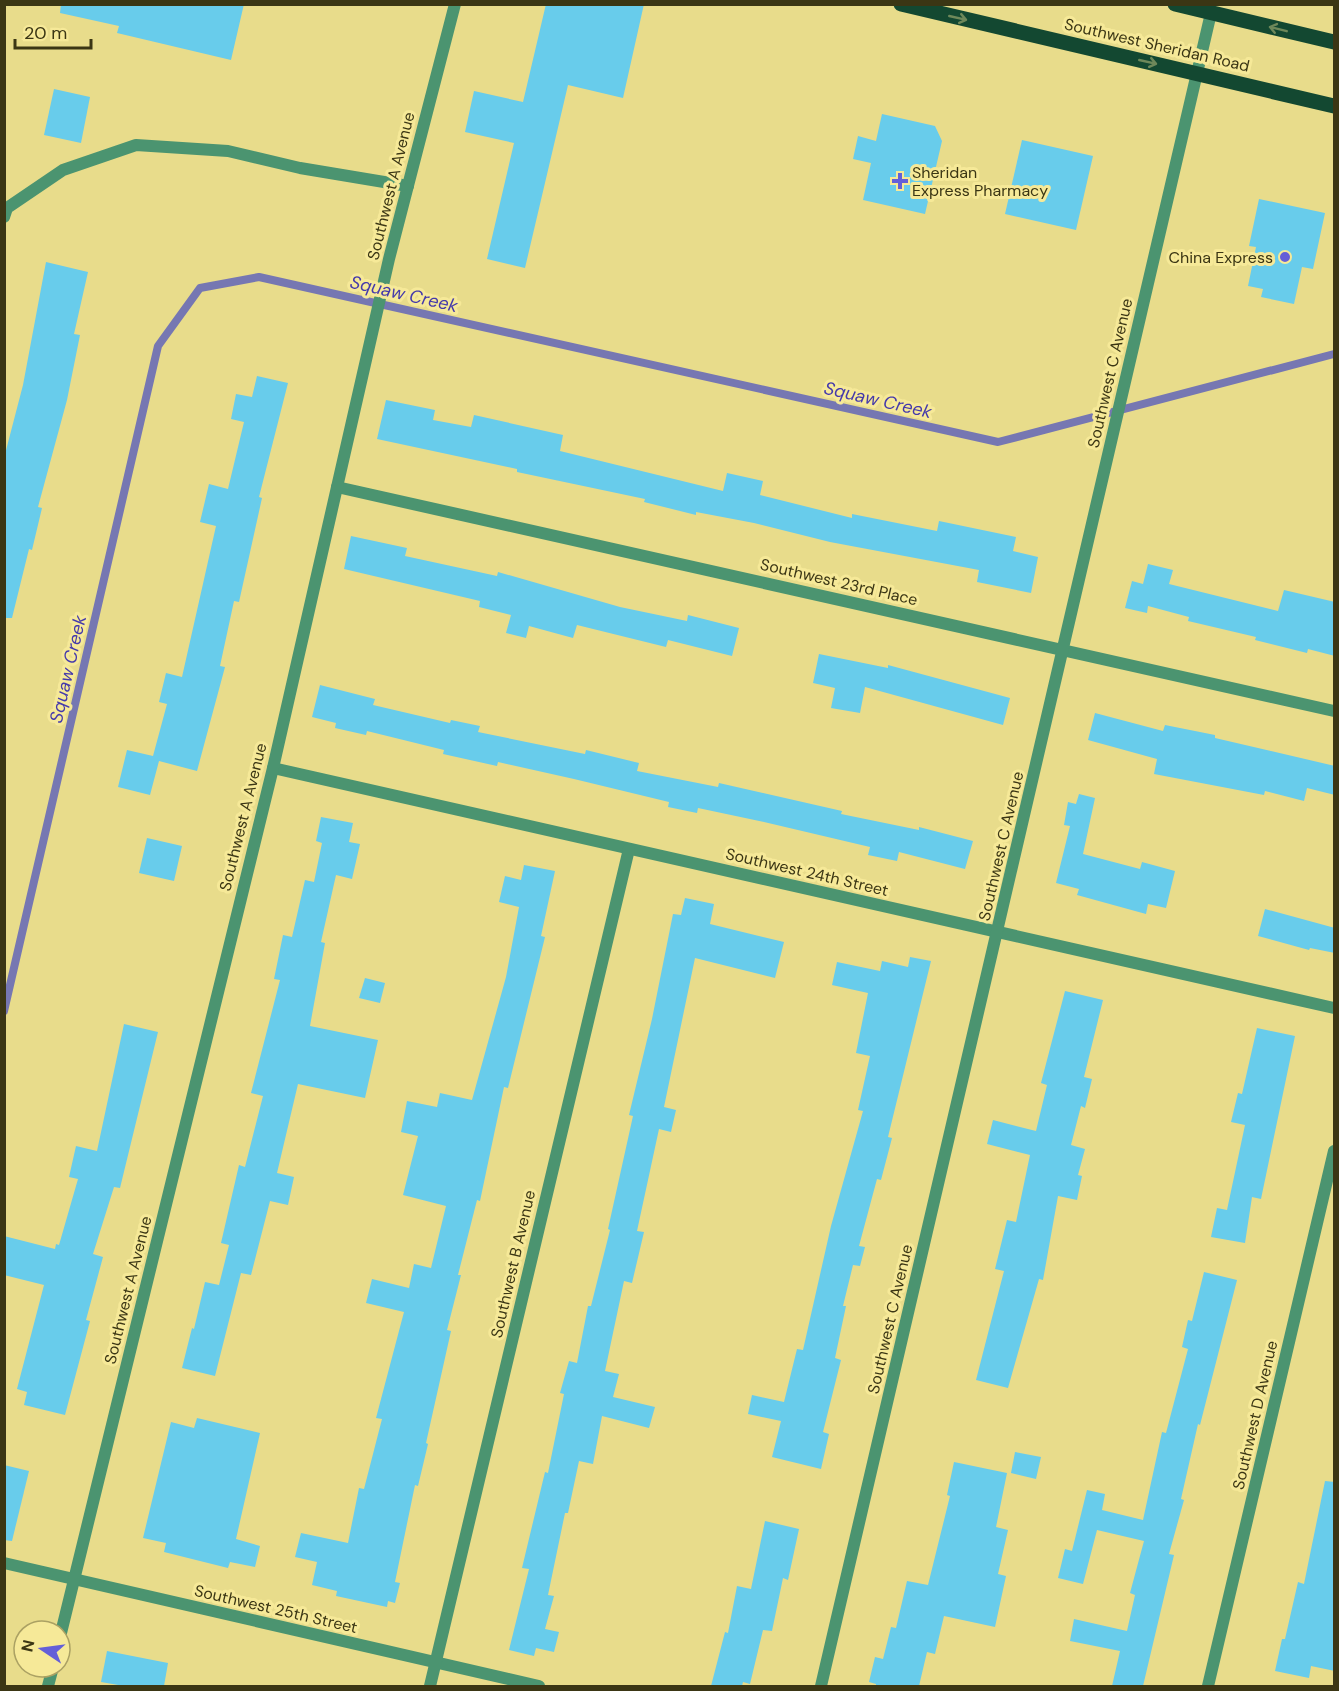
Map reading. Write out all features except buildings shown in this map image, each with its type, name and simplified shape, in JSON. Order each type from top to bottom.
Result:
[{"type":"main road","name":"Southwest Sheridan Road","points":[[901,4],[1335,106]]},
{"type":"main road","points":[[1175,4],[1335,42]]},
{"type":"street","name":"Southwest A Avenue","points":[[64,1619],[273,768],[390,259],[455,4]]},
{"type":"street","name":"Southwest C Avenue","points":[[821,1686],[1211,13]]},
{"type":"street","points":[[4,217],[7,208],[63,170],[136,144],[228,151],[300,168],[408,186]]},
{"type":"street","name":"Southwest 23rd Place","points":[[337,487],[1335,711]]},
{"type":"street","name":"Southwest 24th Street","points":[[273,768],[1335,1008]]},
{"type":"street","name":"Southwest B Avenue","points":[[430,1686],[629,849]]},
{"type":"street","name":"Southwest D Avenue","points":[[1208,1686],[1335,1150]]},
{"type":"street","name":"Southwest 25th Street","points":[[4,1563],[539,1686]]},
{"type":"waterway","name":"Squaw Creek","points":[[4,1011],[158,346],[200,288],[259,277],[998,442],[1334,354]]},
{"type":"place","name":"Sheridan Express Pharmacy","points":[[900,181]]},
{"type":"place","name":"China Express","points":[[1285,257]]}]
